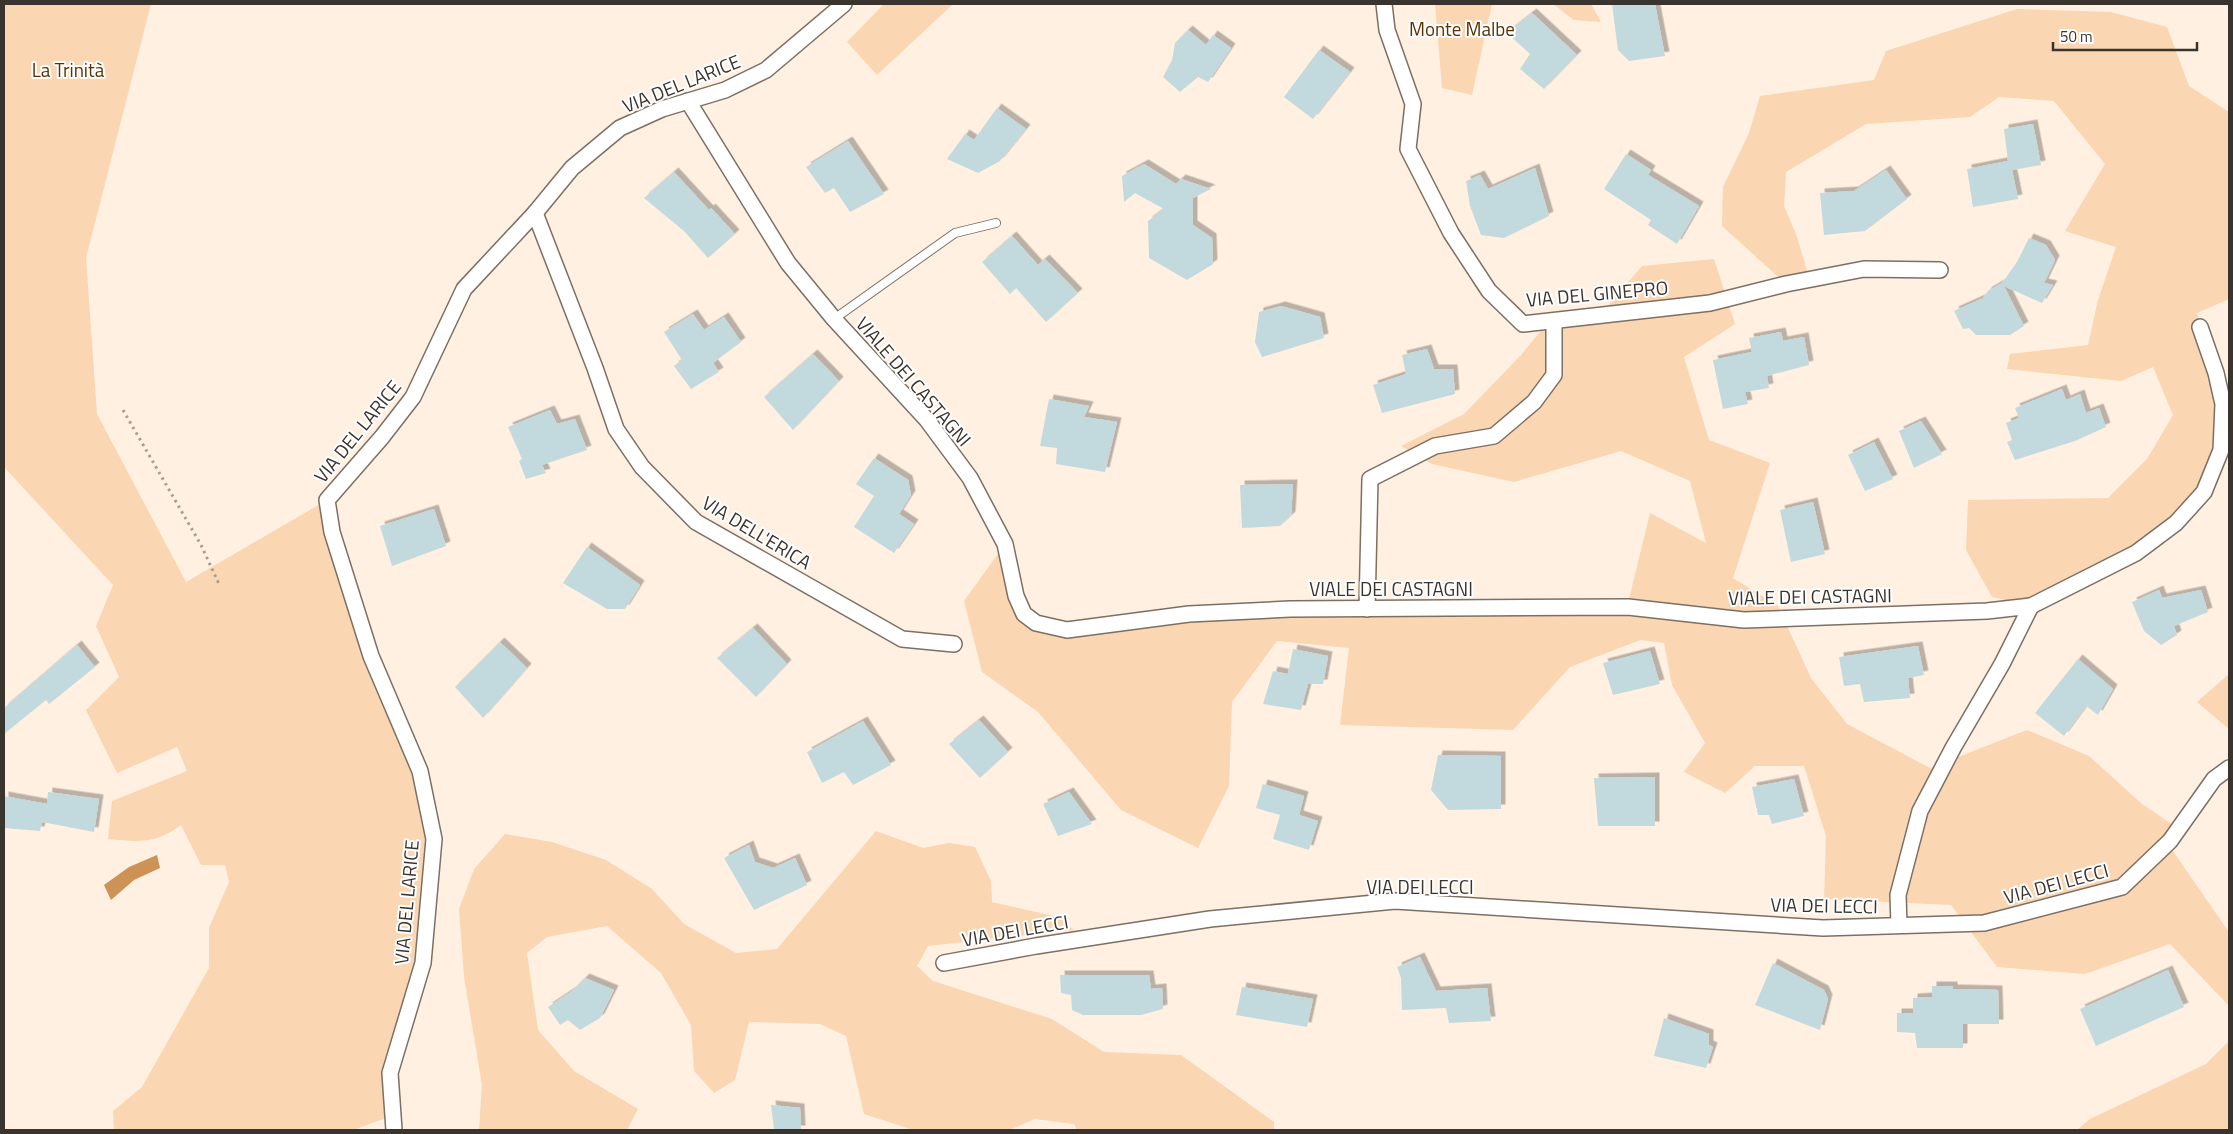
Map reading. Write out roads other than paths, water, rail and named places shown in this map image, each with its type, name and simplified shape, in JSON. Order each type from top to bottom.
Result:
[{"type":"street","name":"VIA DEL LARICE","points":[[394,1130],[390,1073],[424,962],[434,839],[420,771],[371,656],[332,532],[327,500],[382,437],[413,397],[464,289],[535,213],[572,168],[620,128],[662,110],[725,90],[766,70],[844,4]]},
{"type":"street","name":"VIA DEL GINEPRO","points":[[1384,4],[1386,30],[1413,104],[1408,149],[1451,233],[1489,291],[1522,324],[1710,302],[1864,269],[1940,270]]},
{"type":"street","name":"VIALE DEI CASTAGNI","points":[[688,101],[788,263],[834,319],[927,420],[970,478],[1005,544],[1016,596],[1024,614],[1036,623],[1067,630],[1189,614],[1290,609],[1628,607],[1744,620],[1958,612],[2031,606]]},
{"type":"street","name":"VIA DELL'ERICA","points":[[535,213],[595,368],[616,429],[642,467],[689,516],[696,522],[902,639],[954,644]]},
{"type":"street","points":[[1367,609],[1370,479],[1435,446],[1494,436],[1534,402],[1554,375],[1554,321]]},
{"type":"street","points":[[1899,926],[1898,895],[1920,811],[1953,748],[2002,664],[2031,606],[2136,553],[2176,523],[2204,492],[2221,450],[2223,404],[2216,373],[2200,326]]},
{"type":"street","name":"VIA DEI LECCI","points":[[944,963],[1036,946],[1210,919],[1395,902],[1823,928],[1984,923],[2122,887],[2170,841],[2214,779],[2229,768]]},
{"type":"lane","points":[[834,319],[955,234],[996,223]]},
{"type":"park label","name":"Monte Malbe","points":[[1462,28]]},
{"type":"park label","name":"La Trinità","points":[[68,69]]}]
